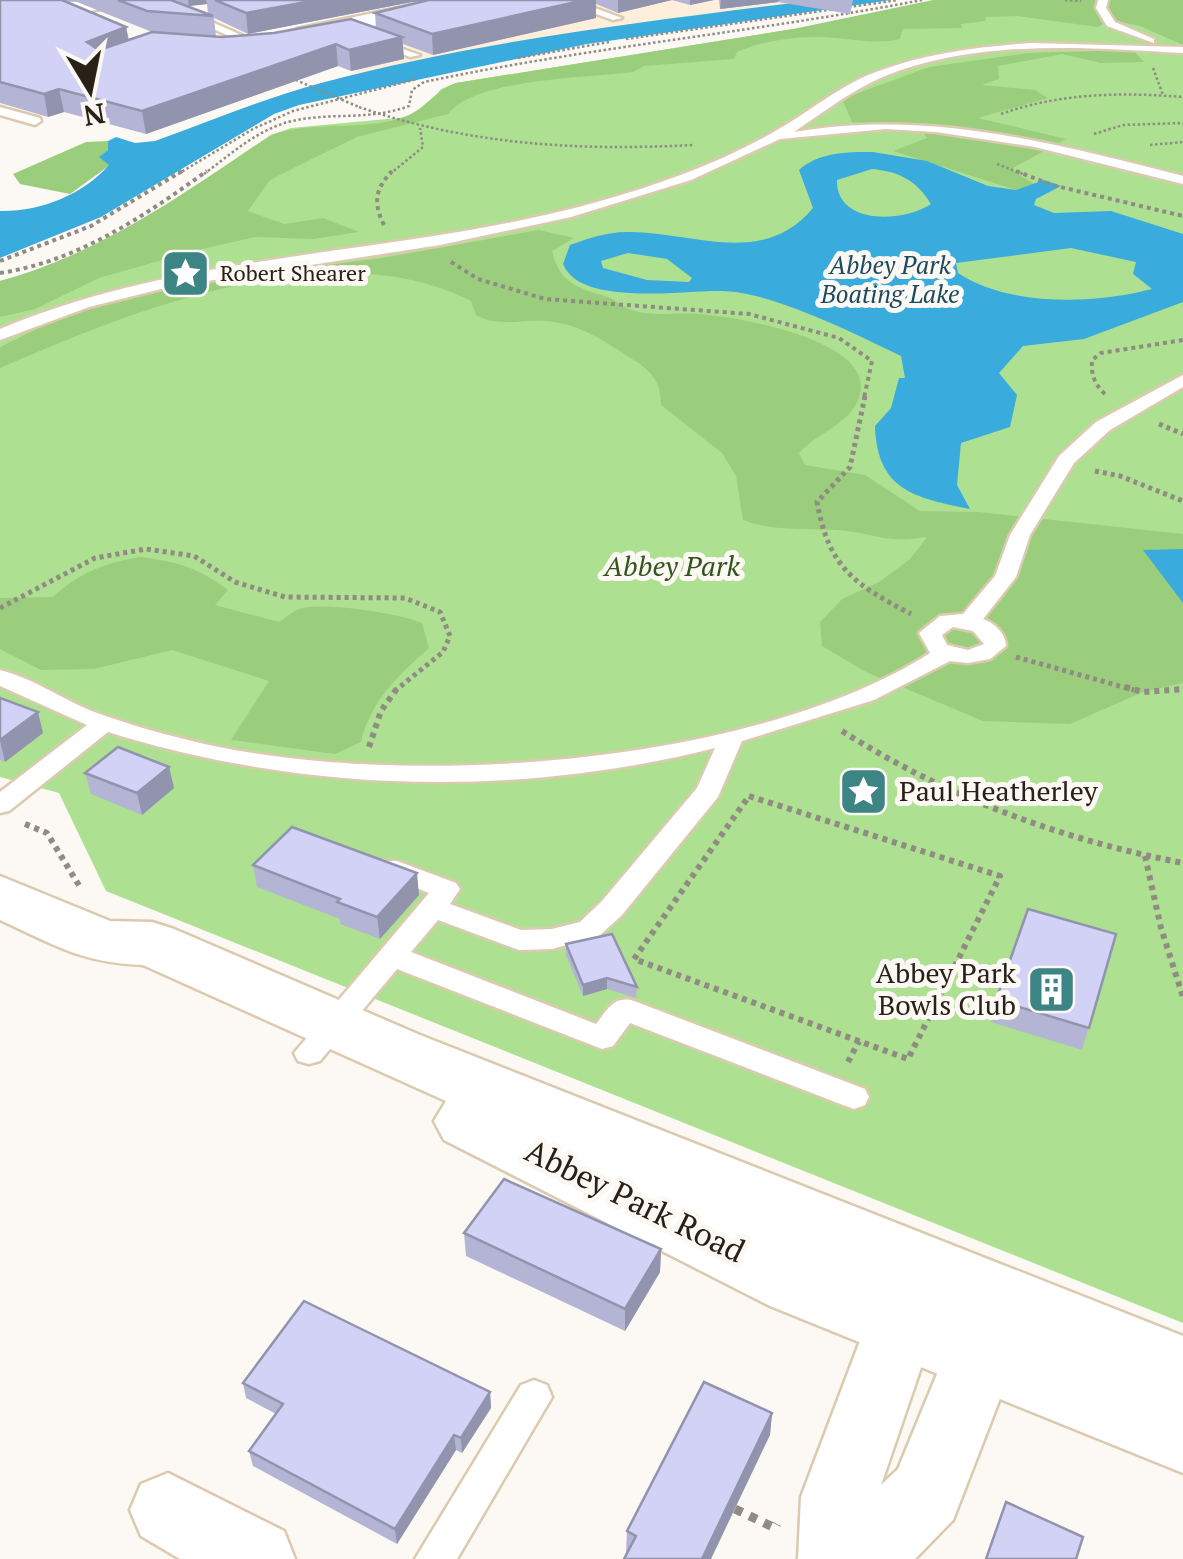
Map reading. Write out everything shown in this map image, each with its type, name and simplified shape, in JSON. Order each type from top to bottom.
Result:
[{"type":"main road","name":"Abbey Park Road","points":[[0,896],[102,942],[128,974],[322,1039],[755,1201],[1183,1372]]},
{"type":"main road","name":"Abbey Park Road","points":[[322,1039],[797,1283],[1183,1435]]},
{"type":"street","points":[[60,4],[114,0]]},
{"type":"street","points":[[193,44],[251,42],[466,0]]},
{"type":"street","points":[[60,4],[105,27]]},
{"type":"street","points":[[838,1559],[839,1497],[900,1325],[964,1283],[980,1357],[926,1494],[861,1559]]},
{"type":"street","points":[[168,1510],[256,1559]]},
{"type":"lane","points":[[153,0],[251,42]]},
{"type":"lane","points":[[562,0],[617,18]]},
{"type":"lane","points":[[1072,46],[1112,31],[1101,8],[1102,0]]},
{"type":"lane","points":[[180,14],[216,7]]},
{"type":"lane","points":[[1111,24],[1142,40],[1183,49]]},
{"type":"lane","points":[[341,27],[414,56]]},
{"type":"lane","points":[[770,140],[850,87],[883,74],[955,57],[1072,46],[1183,49]]},
{"type":"lane","points":[[0,111],[35,120]]},
{"type":"lane","points":[[0,335],[92,299],[152,283],[412,245],[600,206],[770,140],[836,128],[911,124],[968,129],[1183,180]]},
{"type":"lane","points":[[969,622],[1005,578],[1020,535],[1062,466],[1103,426],[1183,380]]},
{"type":"lane","points":[[948,621],[969,622],[993,634],[994,646],[990,650],[966,657],[932,643],[933,628],[948,621]]},
{"type":"lane","points":[[0,676],[102,725],[273,764],[446,773],[631,758],[731,738],[816,713],[923,669],[946,652]]},
{"type":"lane","points":[[0,805],[102,725]]},
{"type":"lane","points":[[434,908],[520,940],[552,939],[589,929],[612,908],[710,792],[731,738]]},
{"type":"lane","points":[[322,1039],[446,890],[363,858]]},
{"type":"lane","points":[[393,956],[602,1038],[624,1008],[854,1097]]},
{"type":"lane","points":[[435,1559],[534,1397]]},
{"type":"path","points":[[0,261],[91,226],[253,129],[341,96],[624,39],[898,0]]},
{"type":"path","points":[[0,273],[26,272],[154,210],[255,138],[280,125],[381,116],[409,106],[412,90],[434,79],[514,63],[805,23],[922,0]]},
{"type":"path","points":[[286,77],[420,128],[498,140],[593,146],[770,140]]},
{"type":"path","points":[[1068,151],[1080,140],[1123,125],[1183,124]]},
{"type":"path","points":[[420,128],[423,147],[386,175],[374,200],[388,229],[412,245],[439,254],[478,279],[544,299],[749,314],[839,338],[872,361],[850,466],[818,502],[822,538],[852,582],[933,628]]},
{"type":"path","points":[[1128,410],[1094,384],[1092,360],[1118,348],[1183,340]]},
{"type":"path","points":[[1062,466],[1120,476],[1183,501]]},
{"type":"path","points":[[0,608],[94,556],[158,548],[195,558],[247,586],[299,600],[408,597],[425,603],[443,614],[450,639],[442,652],[404,681],[384,706],[373,726],[366,771]]},
{"type":"path","points":[[990,650],[1144,692],[1183,689]]},
{"type":"path","points":[[816,713],[931,785],[1033,825],[1183,863]]},
{"type":"path","points":[[749,796],[1000,876],[908,1059],[634,958],[749,796]]},
{"type":"path","points":[[1145,856],[1161,928],[1183,997]]},
{"type":"shaded area","points":[[490,0],[816,0],[577,32],[360,74],[282,43]]},
{"type":"green space","points":[[933,0],[1183,0],[1183,45],[1140,26],[1111,20],[1098,27],[1017,16],[985,17],[986,21],[961,24],[962,28],[903,29],[900,39],[889,41],[785,39],[737,52],[734,59],[644,66],[633,72],[507,86],[462,102],[448,114],[357,137],[270,180],[248,211],[284,224],[323,218],[359,232],[313,239],[255,237],[194,251],[99,278],[35,309],[0,317],[0,281],[108,238],[271,135],[404,117],[456,83],[793,29]]},
{"type":"green space","name":"Abbey Park","points":[[1183,0],[1183,1323],[106,891],[59,793],[0,777],[0,281],[108,238],[271,135],[291,128],[419,116],[441,89],[456,83],[793,29]]},
{"type":"green space","points":[[1133,50],[1144,62],[1101,63],[1062,54],[998,66],[999,79],[982,85],[1035,90],[1048,98],[978,118],[1066,139],[1011,169],[1034,184],[1016,190],[893,151],[927,138],[920,129],[852,122],[842,99],[929,67],[1028,53]]},
{"type":"green space","points":[[108,141],[108,150],[100,157],[110,165],[70,194],[20,184],[13,174],[86,142]]},
{"type":"green space","points":[[539,230],[574,238],[552,251],[564,277],[628,309],[718,316],[772,327],[828,347],[848,361],[860,378],[859,398],[841,422],[799,453],[805,465],[865,475],[920,511],[979,512],[1183,534],[1183,683],[1143,692],[1070,724],[983,721],[866,672],[822,646],[820,622],[842,599],[879,582],[910,559],[927,537],[894,539],[847,531],[769,527],[743,520],[736,476],[722,453],[661,405],[656,382],[643,366],[578,329],[556,322],[484,319],[476,315],[471,301],[416,281],[357,273],[295,276],[233,286],[110,323],[0,368],[0,347],[47,324],[129,295],[208,280],[382,258]]},
{"type":"green space","points":[[140,557],[187,567],[218,582],[228,590],[215,605],[279,622],[296,610],[309,607],[397,615],[422,623],[429,648],[379,701],[361,742],[335,754],[231,740],[269,681],[172,650],[94,669],[41,670],[0,649],[0,598],[53,597],[94,570]]},
{"type":"water","points":[[816,0],[891,0],[587,44],[299,105],[274,114],[101,217],[0,258],[0,211],[45,205],[86,185],[109,165],[99,157],[108,150],[108,141],[116,137],[135,143],[155,141],[300,89],[443,55],[567,33]]},
{"type":"water","name":"Abbey Park Boating Lake","points":[[873,152],[927,161],[988,186],[1016,190],[1044,180],[1061,186],[1036,199],[1034,205],[1054,213],[1111,211],[1183,234],[1183,302],[1084,339],[1023,346],[999,373],[1017,395],[1010,427],[961,443],[957,485],[970,509],[933,501],[903,488],[883,465],[875,426],[891,408],[899,378],[905,378],[901,356],[812,315],[763,298],[721,291],[611,291],[573,277],[563,264],[570,245],[615,233],[654,233],[726,242],[772,237],[793,226],[813,208],[799,170],[824,156]],"holes":[[[872,169],[906,179],[931,204],[889,217],[873,216],[847,205],[837,180]],[[1071,248],[1136,262],[1133,274],[1152,289],[1105,298],[1027,297],[979,284],[958,273],[956,263]],[[628,253],[667,259],[692,278],[689,282],[647,280],[603,268],[601,261]]]},
{"type":"water","points":[[1183,549],[1183,603],[1143,550]]},
{"type":"building","points":[[0,0],[62,0],[126,27],[87,42],[99,50],[152,32],[222,37],[274,33],[351,19],[402,37],[349,50],[336,44],[142,111],[59,89],[44,94],[0,82]]},
{"type":"building","points":[[118,0],[171,0],[213,16],[147,11]]},
{"type":"building","points":[[215,0],[317,0],[246,13]]},
{"type":"building","points":[[429,0],[585,0],[432,34],[375,13]]},
{"type":"building","points":[[0,698],[38,712],[0,740]]},
{"type":"building","points":[[118,747],[169,767],[137,793],[85,773]]},
{"type":"building","points":[[292,827],[417,873],[377,917],[253,865]]},
{"type":"building","name":"Abbey Park Bowls Club","points":[[1028,909],[1116,934],[1089,1028],[996,1000]]},
{"type":"building","points":[[612,934],[637,987],[607,978],[583,985],[566,944]]},
{"type":"building","points":[[504,1179],[661,1249],[625,1309],[464,1233]]},
{"type":"building","points":[[304,1301],[490,1392],[461,1438],[454,1435],[395,1529],[249,1451],[283,1404],[243,1383]]},
{"type":"building","points":[[704,1382],[772,1413],[702,1559],[624,1559],[636,1536],[627,1531]]},
{"type":"building","points":[[1006,1502],[1083,1537],[1076,1559],[986,1559]]},
{"type":"place","name":"Robert Shearer","points":[[185,273]]},
{"type":"place","name":"Paul Heatherley","points":[[864,791]]},
{"type":"place","name":"Abbey Park Bowls Club","points":[[1051,989]]}]
